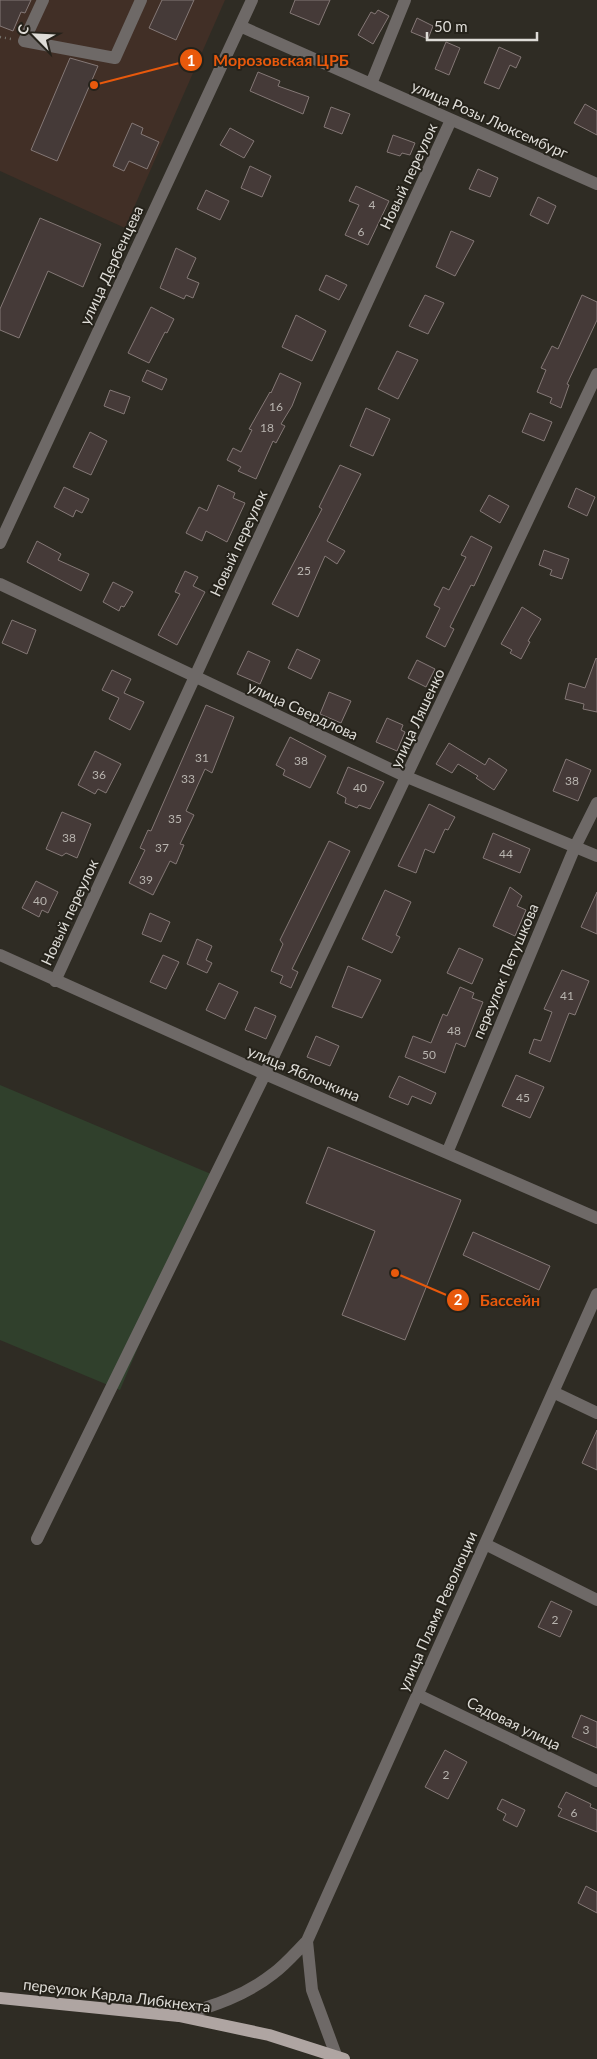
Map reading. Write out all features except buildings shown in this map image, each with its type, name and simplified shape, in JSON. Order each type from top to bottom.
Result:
[{"type":"main road","name":"переулок Карла Либкнехта","points":[[0,1998],[179,2016],[269,2035],[340,2057]]},
{"type":"street","points":[[42,0],[24,42],[115,58],[141,0]]},
{"type":"street","name":"улица Дербенцева","points":[[0,544],[252,0]]},
{"type":"street","points":[[371,84],[405,0]]},
{"type":"street","name":"улица Розы Люксембург","points":[[240,26],[597,184]]},
{"type":"street","name":"Новый переулок","points":[[55,981],[452,120]]},
{"type":"street","name":"улица Ляшенко","points":[[37,1539],[265,1074],[597,374]]},
{"type":"street","name":"улица Свердлова","points":[[0,584],[407,777],[597,856]]},
{"type":"street","name":"переулок Петушкова","points":[[446,1153],[575,848],[597,803]]},
{"type":"street","name":"улица Яблочкина","points":[[0,955],[265,1074],[597,1218]]},
{"type":"street","name":"улица Пламя Революции","points":[[307,1941],[597,1294]]},
{"type":"street","points":[[553,1392],[597,1413]]},
{"type":"street","points":[[485,1544],[597,1600]]},
{"type":"street","name":"Садовая улица","points":[[418,1695],[597,1780]]},
{"type":"street","points":[[179,2016],[225,2002],[253,1988],[275,1972],[307,1941]]},
{"type":"street","points":[[307,1941],[312,1990],[340,2057]]},
{"type":"shaded area","points":[[0,0],[225,0],[125,228],[0,171]]},
{"type":"green space","points":[[0,1085],[211,1174],[120,1390],[0,1340]]},
{"type":"place","name":"Морозовская ЦРБ","points":[[94,85]]},
{"type":"place","name":"Бассейн","points":[[395,1273]]}]
